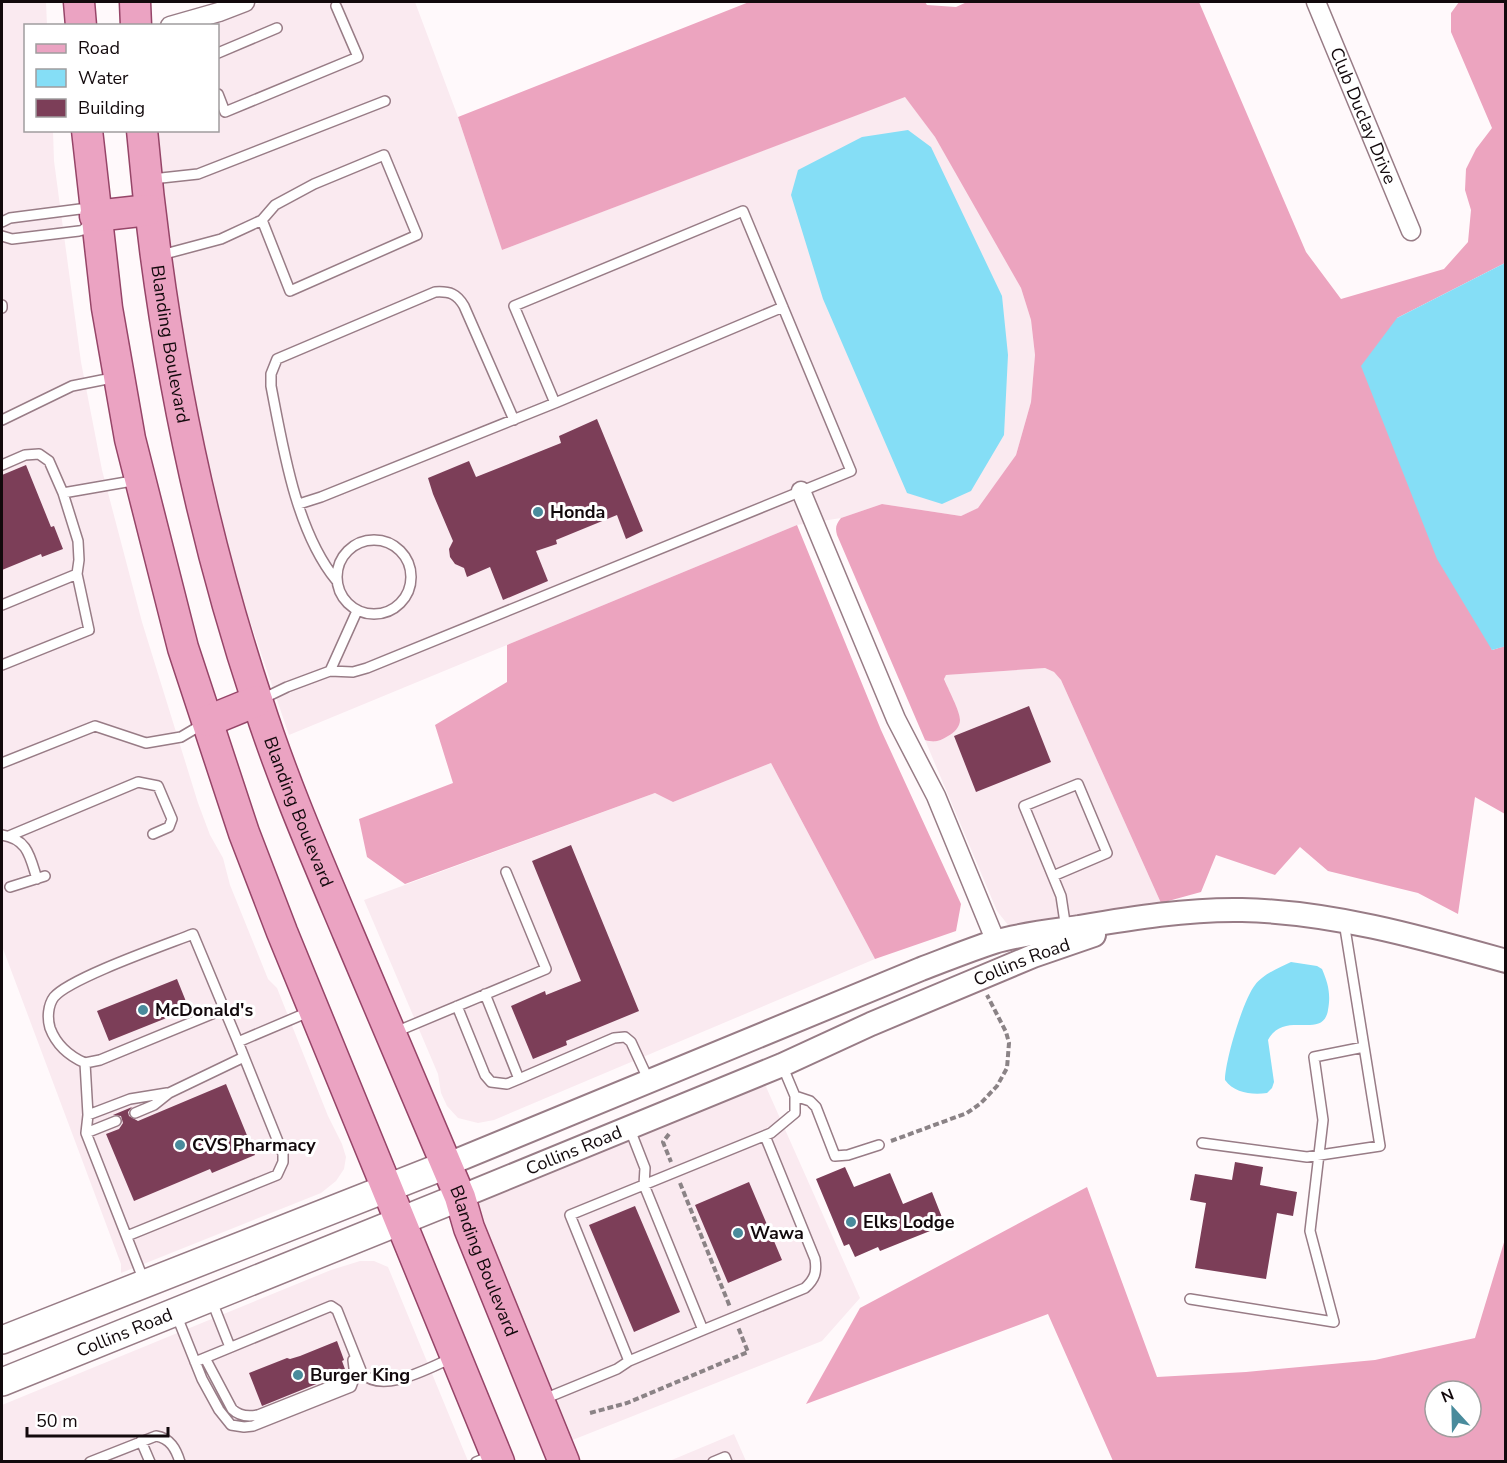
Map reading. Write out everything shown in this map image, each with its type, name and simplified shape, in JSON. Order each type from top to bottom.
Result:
[{"type":"main road","points":[[79,2],[81,24]]},
{"type":"main road","points":[[135,2],[136,24]]},
{"type":"main road","points":[[87,132],[95,216],[119,377],[140,480],[183,648],[244,833],[313,1010],[456,1357],[491,1459]]},
{"type":"main road","name":"Blanding Boulevard","points":[[142,132],[149,210],[166,333],[194,471],[257,701],[283,776],[460,1197],[468,1228],[564,1461]]},
{"type":"main road","points":[[95,216],[149,210]]},
{"type":"main road","points":[[208,721],[257,701]]},
{"type":"main road","name":"Collins Road","points":[[2,1340],[446,1165]]},
{"type":"main road","name":"Collins Road","points":[[2,1382],[460,1197]]},
{"type":"street","points":[[177,24],[245,2]]},
{"type":"street","name":"Club Duclay Drive","points":[[1317,2],[1411,231]]},
{"type":"street","points":[[801,491],[896,719],[936,796],[996,942]]},
{"type":"street","name":"Collins Road","points":[[446,1165],[921,969],[996,942],[1146,916],[1242,910],[1344,922],[1423,938],[1506,961]]},
{"type":"street","name":"Collins Road","points":[[460,1197],[782,1065],[871,1024],[1033,956],[1146,916]]},
{"type":"lane","points":[[219,97],[225,112],[358,57],[336,6]]},
{"type":"lane","points":[[219,53],[277,28]]},
{"type":"lane","points":[[146,179],[198,174],[385,101]]},
{"type":"lane","points":[[155,257],[221,239],[262,220],[275,205],[314,184],[384,155],[417,235],[290,291],[262,220]]},
{"type":"lane","points":[[2,222],[10,218],[80,209],[95,216],[86,227],[79,231],[12,239],[2,236]]},
{"type":"lane","points":[[257,701],[286,687],[330,671],[353,672],[367,668],[851,471],[743,211],[514,306],[555,403]]},
{"type":"lane","points":[[336,580],[313,542],[299,504],[271,386],[271,374],[277,359],[435,292],[450,292],[458,296],[465,306],[514,420]]},
{"type":"lane","points":[[299,504],[514,420],[783,307]]},
{"type":"lane","points":[[2,420],[72,386],[119,377]]},
{"type":"lane","points":[[2,465],[32,453],[39,453],[49,461],[63,494],[78,541],[77,574],[89,630],[2,665]]},
{"type":"lane","points":[[63,494],[140,480]]},
{"type":"lane","points":[[369,540],[388,543],[404,555],[411,573],[408,594],[394,610],[384,614],[373,615],[357,611],[344,601],[338,591],[336,580],[337,568],[349,549],[369,540]]},
{"type":"lane","points":[[2,605],[77,574]]},
{"type":"lane","points":[[330,671],[357,611]]},
{"type":"lane","points":[[2,763],[95,726],[146,743],[181,737],[208,721]]},
{"type":"lane","points":[[5,836],[138,782],[158,786],[172,819],[169,827],[153,834]]},
{"type":"lane","points":[[1053,876],[1107,853],[1078,784],[1024,806],[1061,896],[1066,929]]},
{"type":"lane","points":[[5,836],[26,847],[41,877],[10,887]]},
{"type":"lane","points":[[391,1034],[546,969],[506,872]]},
{"type":"lane","points":[[1202,1143],[1307,1157],[1380,1146],[1344,922]]},
{"type":"lane","points":[[127,1236],[277,1175],[283,1162],[283,1154],[238,1042],[193,934],[98,972],[63,989],[51,1002],[49,1022],[53,1036],[66,1050],[85,1063],[100,1060],[224,1009]]},
{"type":"lane","points":[[485,994],[519,1079]]},
{"type":"lane","points":[[457,1006],[490,1082],[507,1083],[614,1038],[625,1037],[631,1042],[649,1082]]},
{"type":"lane","points":[[238,1042],[313,1010]]},
{"type":"lane","points":[[1190,1299],[1334,1322],[1310,1232],[1323,1120],[1314,1057],[1364,1047]]},
{"type":"lane","points":[[135,1113],[154,1105],[169,1093],[244,1057]]},
{"type":"lane","points":[[85,1063],[88,1115],[86,1133],[145,1284]]},
{"type":"lane","points":[[629,1361],[570,1215],[765,1136],[780,1127],[795,1113],[795,1096],[782,1065]]},
{"type":"lane","points":[[88,1115],[130,1099],[169,1093]]},
{"type":"lane","points":[[795,1096],[810,1101],[816,1107],[835,1156],[848,1155],[879,1145]]},
{"type":"lane","points":[[86,1133],[116,1121]]},
{"type":"lane","points":[[628,1127],[645,1168],[644,1185],[704,1330]]},
{"type":"lane","points":[[539,1401],[805,1288],[814,1280],[817,1270],[815,1259],[765,1136]]},
{"type":"lane","points":[[211,1298],[230,1347]]},
{"type":"lane","points":[[195,1362],[331,1306],[337,1310],[364,1376],[389,1382]]},
{"type":"lane","points":[[175,1312],[195,1362],[219,1410],[231,1425],[257,1425],[351,1387],[363,1383],[381,1385],[456,1357]]},
{"type":"lane","points":[[351,1387],[354,1384],[355,1374],[353,1349]]},
{"type":"lane","points":[[205,1358],[232,1409],[247,1416],[258,1415],[346,1380],[355,1374]]},
{"type":"lane","points":[[90,1461],[156,1436],[165,1438],[173,1446],[180,1461]]},
{"type":"lane","points":[[141,1441],[150,1461]]},
{"type":"lane","points":[[713,1461],[725,1456],[727,1461]]},
{"type":"path","points":[[879,1145],[967,1113],[987,1097],[1001,1080],[1008,1062],[1009,1043],[1001,1020],[979,979]]},
{"type":"shaded area","points":[[2,2],[46,2],[47,24],[24,24],[24,132],[53,132],[54,161],[81,362],[102,470],[142,622],[198,803],[210,835],[223,858],[230,885],[268,979],[277,988],[328,1116],[342,1144],[346,1157],[344,1169],[336,1181],[321,1193],[121,1273],[121,1264],[2,946]]},
{"type":"shaded area","points":[[263,2],[415,2],[458,117],[502,250],[905,96],[935,137],[976,206],[1021,288],[1031,320],[1035,355],[1031,402],[1016,455],[979,508],[961,516],[882,504],[841,518],[797,525],[289,735],[237,583],[194,398],[154,132],[219,132],[219,24],[204,24]]},
{"type":"shaded area","points":[[749,2],[925,2],[927,5],[956,7],[967,2],[1199,2],[1306,252],[1341,299],[1444,269],[1468,242],[1471,210],[1465,190],[1466,169],[1476,149],[1492,128],[1451,32],[1451,13],[1459,2],[1505,2],[1505,263],[1397,318],[1492,650],[1505,646],[1505,814],[1475,797],[1458,914],[1418,893],[1328,871],[1300,847],[1275,875],[1216,855],[1201,892],[1161,903],[1061,680],[1054,672],[1045,668],[946,675],[944,679],[958,711],[959,725],[956,730],[942,739],[925,740],[837,535],[836,526],[841,518],[882,504],[961,516],[978,508],[1016,455],[1031,402],[1035,355],[1031,320],[1021,288],[935,137],[905,97],[502,250],[458,117]]},
{"type":"shaded area","points":[[797,525],[881,730],[961,904],[956,931],[875,959],[771,763],[673,802],[655,793],[405,884],[367,857],[359,819],[453,783],[435,725],[507,682],[507,645]]},
{"type":"shaded area","points":[[1045,668],[1054,672],[1061,680],[1161,903],[1026,927],[1008,925],[997,911],[925,740],[934,742],[960,720],[944,678],[946,675]]},
{"type":"shaded area","points":[[771,763],[875,959],[494,1120],[478,1123],[458,1118],[447,1106],[441,1093],[438,1074],[364,900],[655,793],[673,802]]},
{"type":"shaded area","points":[[763,1080],[860,1298],[822,1341],[570,1441],[468,1201]]},
{"type":"shaded area","points":[[1087,1187],[1157,1377],[1246,1372],[1375,1360],[1475,1338],[1505,1239],[1505,1461],[1113,1461],[1048,1314],[806,1404],[860,1308]]},
{"type":"shaded area","points":[[360,1261],[374,1261],[388,1267],[468,1461],[2,1462],[2,1405],[331,1270]]},
{"type":"shaded area","points":[[734,1434],[746,1461],[667,1462]]},
{"type":"water","points":[[908,130],[931,147],[1002,296],[1008,355],[1004,435],[971,491],[942,504],[907,493],[823,299],[791,195],[798,170],[862,137]]},
{"type":"water","points":[[1505,263],[1506,646],[1492,650],[1437,559],[1361,366],[1397,318]]},
{"type":"water","points":[[1291,962],[1317,966],[1322,969],[1329,994],[1325,1019],[1311,1025],[1293,1025],[1275,1031],[1268,1040],[1274,1082],[1267,1093],[1249,1093],[1233,1088],[1225,1080],[1226,1071],[1231,1046],[1250,993],[1258,981]]},
{"type":"building","name":"Honda","points":[[597,419],[643,531],[626,539],[617,515],[556,540],[557,544],[536,551],[548,581],[503,600],[490,567],[467,577],[464,568],[455,564],[450,557],[449,549],[453,541],[428,478],[469,461],[476,477],[561,443],[559,436]]},
{"type":"building","points":[[26,465],[51,527],[54,526],[63,549],[42,557],[41,554],[2,570],[2,475]]},
{"type":"building","points":[[1029,706],[1051,762],[976,792],[954,736]]},
{"type":"building","points":[[571,845],[639,1011],[566,1041],[567,1045],[533,1059],[511,1006],[545,991],[546,995],[581,981],[532,861]]},
{"type":"building","name":"McDonald's","points":[[177,979],[189,1009],[109,1041],[97,1011]]},
{"type":"building","name":"CVS Pharmacy","points":[[226,1084],[255,1155],[212,1173],[210,1169],[134,1201],[106,1134],[119,1129],[123,1123],[121,1116],[113,1115],[132,1107],[128,1112],[129,1116],[138,1121]]},
{"type":"building","points":[[1235,1162],[1263,1167],[1260,1185],[1297,1192],[1293,1216],[1277,1213],[1266,1279],[1195,1268],[1206,1203],[1190,1200],[1195,1174],[1232,1180]]},
{"type":"building","points":[[845,1167],[854,1187],[890,1173],[903,1204],[932,1192],[945,1225],[880,1251],[878,1247],[855,1257],[849,1244],[844,1246],[816,1179]]},
{"type":"building","name":"Wawa","points":[[749,1182],[782,1260],[728,1283],[695,1205]]},
{"type":"building","points":[[635,1206],[680,1312],[634,1332],[589,1225]]},
{"type":"building","name":"Burger King","points":[[337,1341],[346,1372],[262,1406],[249,1373]]},
{"type":"place","name":"Honda","points":[[538,512]]},
{"type":"place","name":"McDonald's","points":[[143,1010]]},
{"type":"place","name":"CVS Pharmacy","points":[[180,1145]]},
{"type":"place","name":"Elks Lodge","points":[[851,1222]]},
{"type":"place","name":"Wawa","points":[[738,1233]]},
{"type":"place","name":"Burger King","points":[[298,1375]]}]
